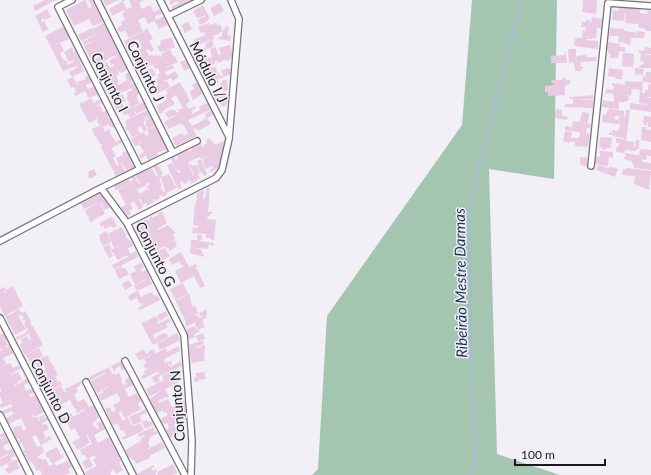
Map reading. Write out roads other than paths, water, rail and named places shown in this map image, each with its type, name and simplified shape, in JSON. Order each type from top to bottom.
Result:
[{"type":"street","name":"Conjunto I","points":[[72,0],[58,7],[140,169]]},
{"type":"street","name":"Conjunto J","points":[[97,0],[173,153]]},
{"type":"street","name":"Módulo I/J","points":[[160,0],[230,138]]},
{"type":"street","points":[[168,16],[201,0]]},
{"type":"street","points":[[127,223],[216,178],[222,170],[230,138],[239,19],[231,0]]},
{"type":"street","points":[[591,166],[608,3],[651,6]]},
{"type":"street","points":[[0,241],[101,188],[197,141]]},
{"type":"street","name":"Conjunto G","points":[[101,188],[127,223],[184,335]]},
{"type":"street","name":"Conjunto D","points":[[0,318],[81,475]]},
{"type":"street","name":"Conjunto N","points":[[184,335],[192,441],[191,475]]},
{"type":"street","points":[[125,361],[186,475]]},
{"type":"street","points":[[86,382],[133,475]]},
{"type":"street","points":[[0,415],[30,475]]},
{"type":"waterway","name":"Ribeirão Mestre Darmas","points":[[469,475],[475,465],[468,206],[522,0]]}]
